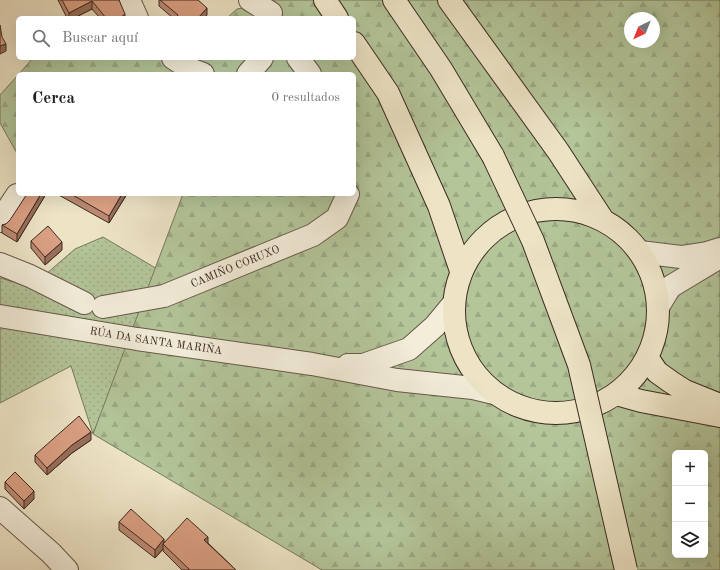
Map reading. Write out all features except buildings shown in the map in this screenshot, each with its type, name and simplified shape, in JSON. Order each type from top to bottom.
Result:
[{"type":"highway","points":[[325,0],[336,16]]},
{"type":"highway","points":[[394,0],[441,69],[493,156],[533,241],[579,365],[626,570]]},
{"type":"highway","points":[[449,0],[558,151],[603,220]]},
{"type":"highway","points":[[356,46],[388,93],[439,206],[461,271]]},
{"type":"highway","points":[[558,208],[583,212],[603,220],[622,233],[640,252],[653,277],[658,297],[659,315],[652,348],[635,376],[616,394],[603,402],[570,412],[551,413],[535,411],[521,407],[494,393],[475,373],[461,349],[458,339],[454,322],[454,302],[461,271],[479,242],[490,232],[510,219],[534,210],[558,208]]},
{"type":"highway","points":[[647,357],[657,372],[671,382],[685,391],[720,405]]},
{"type":"highway","points":[[616,394],[641,401],[720,416]]},
{"type":"street","points":[[129,0],[136,16]]},
{"type":"street","points":[[250,0],[271,10]]},
{"type":"street","points":[[176,60],[198,72]]},
{"type":"street","points":[[250,72],[260,60]]},
{"type":"street","points":[[300,60],[308,72]]},
{"type":"street","points":[[0,221],[16,195]]},
{"type":"street","name":"CAMIÑO CORUXO","points":[[94,305],[164,296],[313,235],[337,218],[347,196]]},
{"type":"street","points":[[640,252],[681,257],[707,253],[720,249]]},
{"type":"street","points":[[658,307],[670,287],[720,256]]},
{"type":"street","points":[[0,264],[94,305],[110,318],[113,334]]},
{"type":"street","name":"RÚA DA SANTA MARIÑA","points":[[312,364],[363,365],[409,350],[435,326],[454,302]]},
{"type":"street","points":[[66,327],[70,316],[94,305]]},
{"type":"street","name":"RÚA DA SANTA MARIÑA","points":[[0,316],[312,364],[397,380],[473,388],[494,393]]},
{"type":"street","points":[[0,508],[51,553],[67,570]]},
{"type":"green space","points":[[251,0],[720,0],[720,570],[322,570],[93,434],[182,196],[356,196],[356,72],[21,72],[31,60],[356,60],[356,16],[229,16],[237,9],[248,7]]},
{"type":"green space","points":[[16,77],[16,151],[0,123],[0,95]]},
{"type":"green space","points":[[103,237],[164,273],[93,434],[71,366],[0,403],[0,278],[31,287],[75,249]]}]
